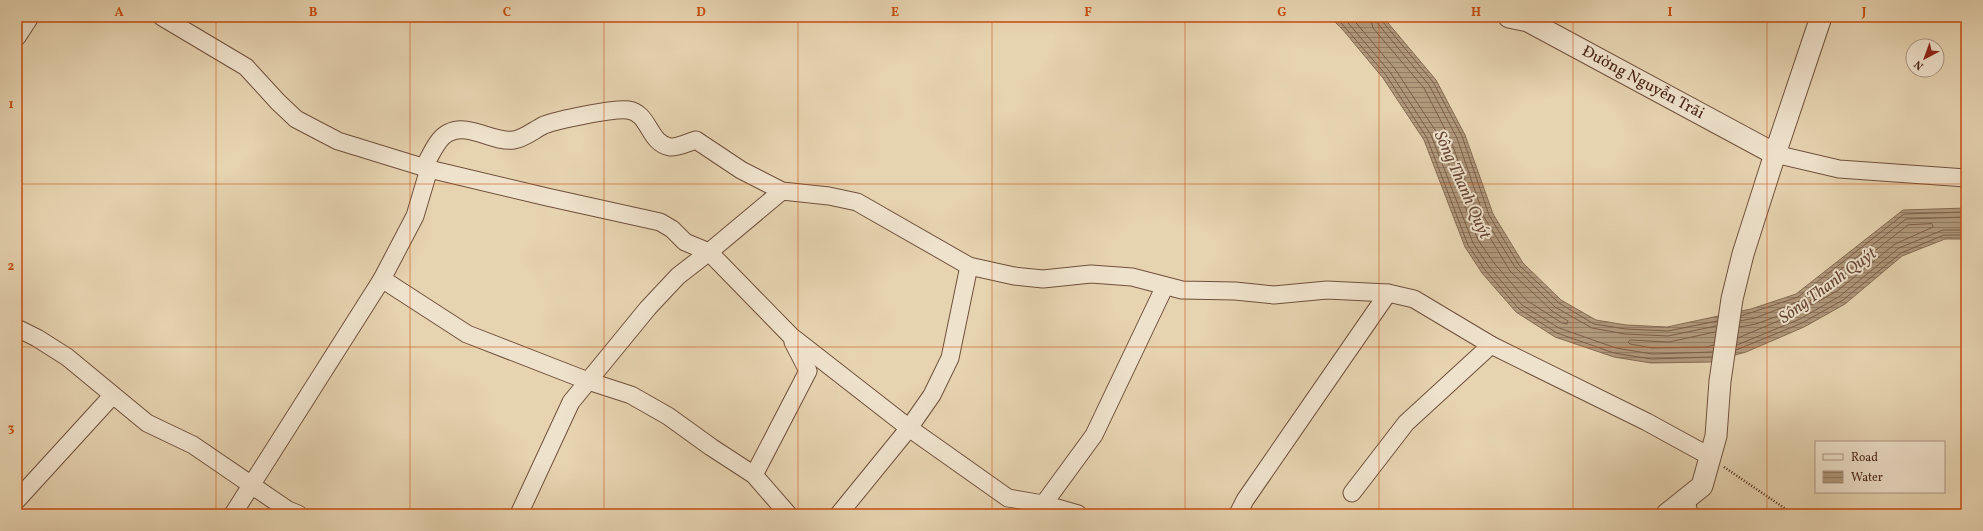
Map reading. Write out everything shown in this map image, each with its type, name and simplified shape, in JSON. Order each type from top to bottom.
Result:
[{"type":"street","points":[[17,37],[30,17]]},
{"type":"street","points":[[162,17],[246,67],[278,102],[302,122],[338,141],[426,168],[660,222],[672,229],[686,242],[709,252],[791,336],[909,428],[1008,498],[1040,509],[1078,514]]},
{"type":"street","points":[[1667,514],[1688,507],[1702,486],[1709,456],[1716,436],[1720,381],[1732,299],[1743,254],[1821,17]]},
{"type":"street","name":"Đường Nguyễn Trãi","points":[[1522,18],[1775,154]]},
{"type":"street","points":[[233,514],[382,279],[415,216],[426,168],[442,137],[448,132],[458,130],[469,131],[505,140],[513,140],[545,125],[604,112],[628,110],[645,120],[657,140],[663,144],[670,147],[696,140],[741,170],[782,191],[829,196],[857,202],[969,266],[1014,276],[1043,278],[1091,274],[1132,277],[1182,290],[1235,291],[1274,295],[1327,290],[1388,293],[1414,299],[1491,345],[1647,422],[1709,456]]},
{"type":"street","points":[[1775,154],[1839,169],[1966,178]]},
{"type":"street","points":[[519,514],[571,402],[588,381],[653,303],[678,276],[782,191]]},
{"type":"street","points":[[839,514],[909,428],[932,395],[950,358],[969,266]]},
{"type":"street","points":[[382,279],[467,334],[588,381],[631,395],[662,412],[754,475],[788,514]]},
{"type":"street","points":[[1040,509],[1094,435],[1165,286]]},
{"type":"street","points":[[1238,514],[1246,500],[1388,293]]},
{"type":"street","points":[[17,328],[37,338],[67,357],[146,423],[193,445],[288,510],[298,514]]},
{"type":"street","points":[[754,475],[808,371],[791,336]]},
{"type":"street","points":[[1352,493],[1406,423],[1491,345]]},
{"type":"street","points":[[17,500],[112,396]]},
{"type":"path","points":[[1709,456],[1793,514]]},
{"type":"water","name":"Sông Thanh Quýt","points":[[1330,17],[1383,17],[1436,80],[1465,135],[1493,214],[1523,263],[1561,300],[1596,320],[1626,325],[1667,327],[1751,309],[1796,294],[1903,210],[1966,208],[1966,239],[1945,239],[1902,256],[1845,304],[1804,327],[1746,352],[1710,362],[1651,363],[1614,357],[1555,337],[1516,312],[1482,273],[1465,247],[1424,140],[1383,78],[1343,30]]}]
